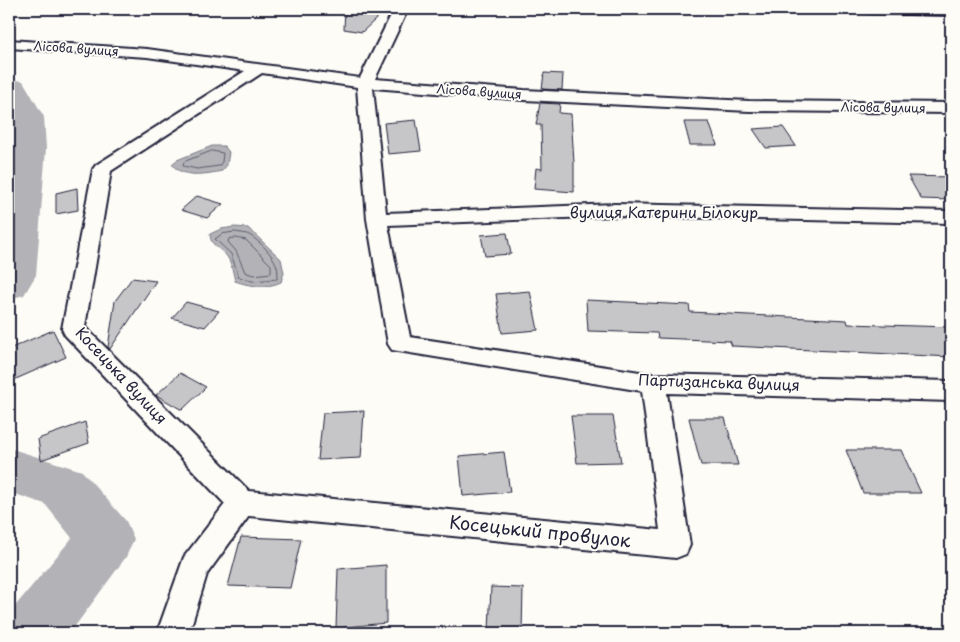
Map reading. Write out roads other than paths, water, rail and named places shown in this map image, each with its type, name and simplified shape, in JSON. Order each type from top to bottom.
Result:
[{"type":"street","points":[[377,219],[365,83],[401,9]]},
{"type":"street","points":[[868,9],[951,11]]},
{"type":"street","name":"Лісова вулиця","points":[[9,44],[147,54],[365,83],[524,95],[740,106],[951,108]]},
{"type":"street","name":"Косецька вулиця","points":[[242,503],[73,329],[102,169],[260,69]]},
{"type":"street","name":"вулиця Катерини Білокур","points":[[377,219],[615,210],[951,217]]},
{"type":"street","name":"Партизанська вулиця","points":[[377,219],[400,344],[653,383],[951,391]]},
{"type":"street","name":"Косецький провулок","points":[[242,503],[676,545],[653,383]]},
{"type":"street","points":[[173,633],[194,567],[242,503]]},
{"type":"water","points":[[212,146],[224,146],[229,152],[227,165],[222,171],[188,174],[176,169],[172,164],[177,160]]},
{"type":"water","points":[[248,228],[281,259],[284,273],[281,282],[269,286],[258,286],[235,281],[228,258],[214,245],[210,234],[221,229]]},
{"type":"waterway","points":[[9,88],[12,88],[28,117],[29,148],[15,275],[9,285]]},
{"type":"waterway","points":[[9,470],[63,487],[106,539],[33,633]]}]
